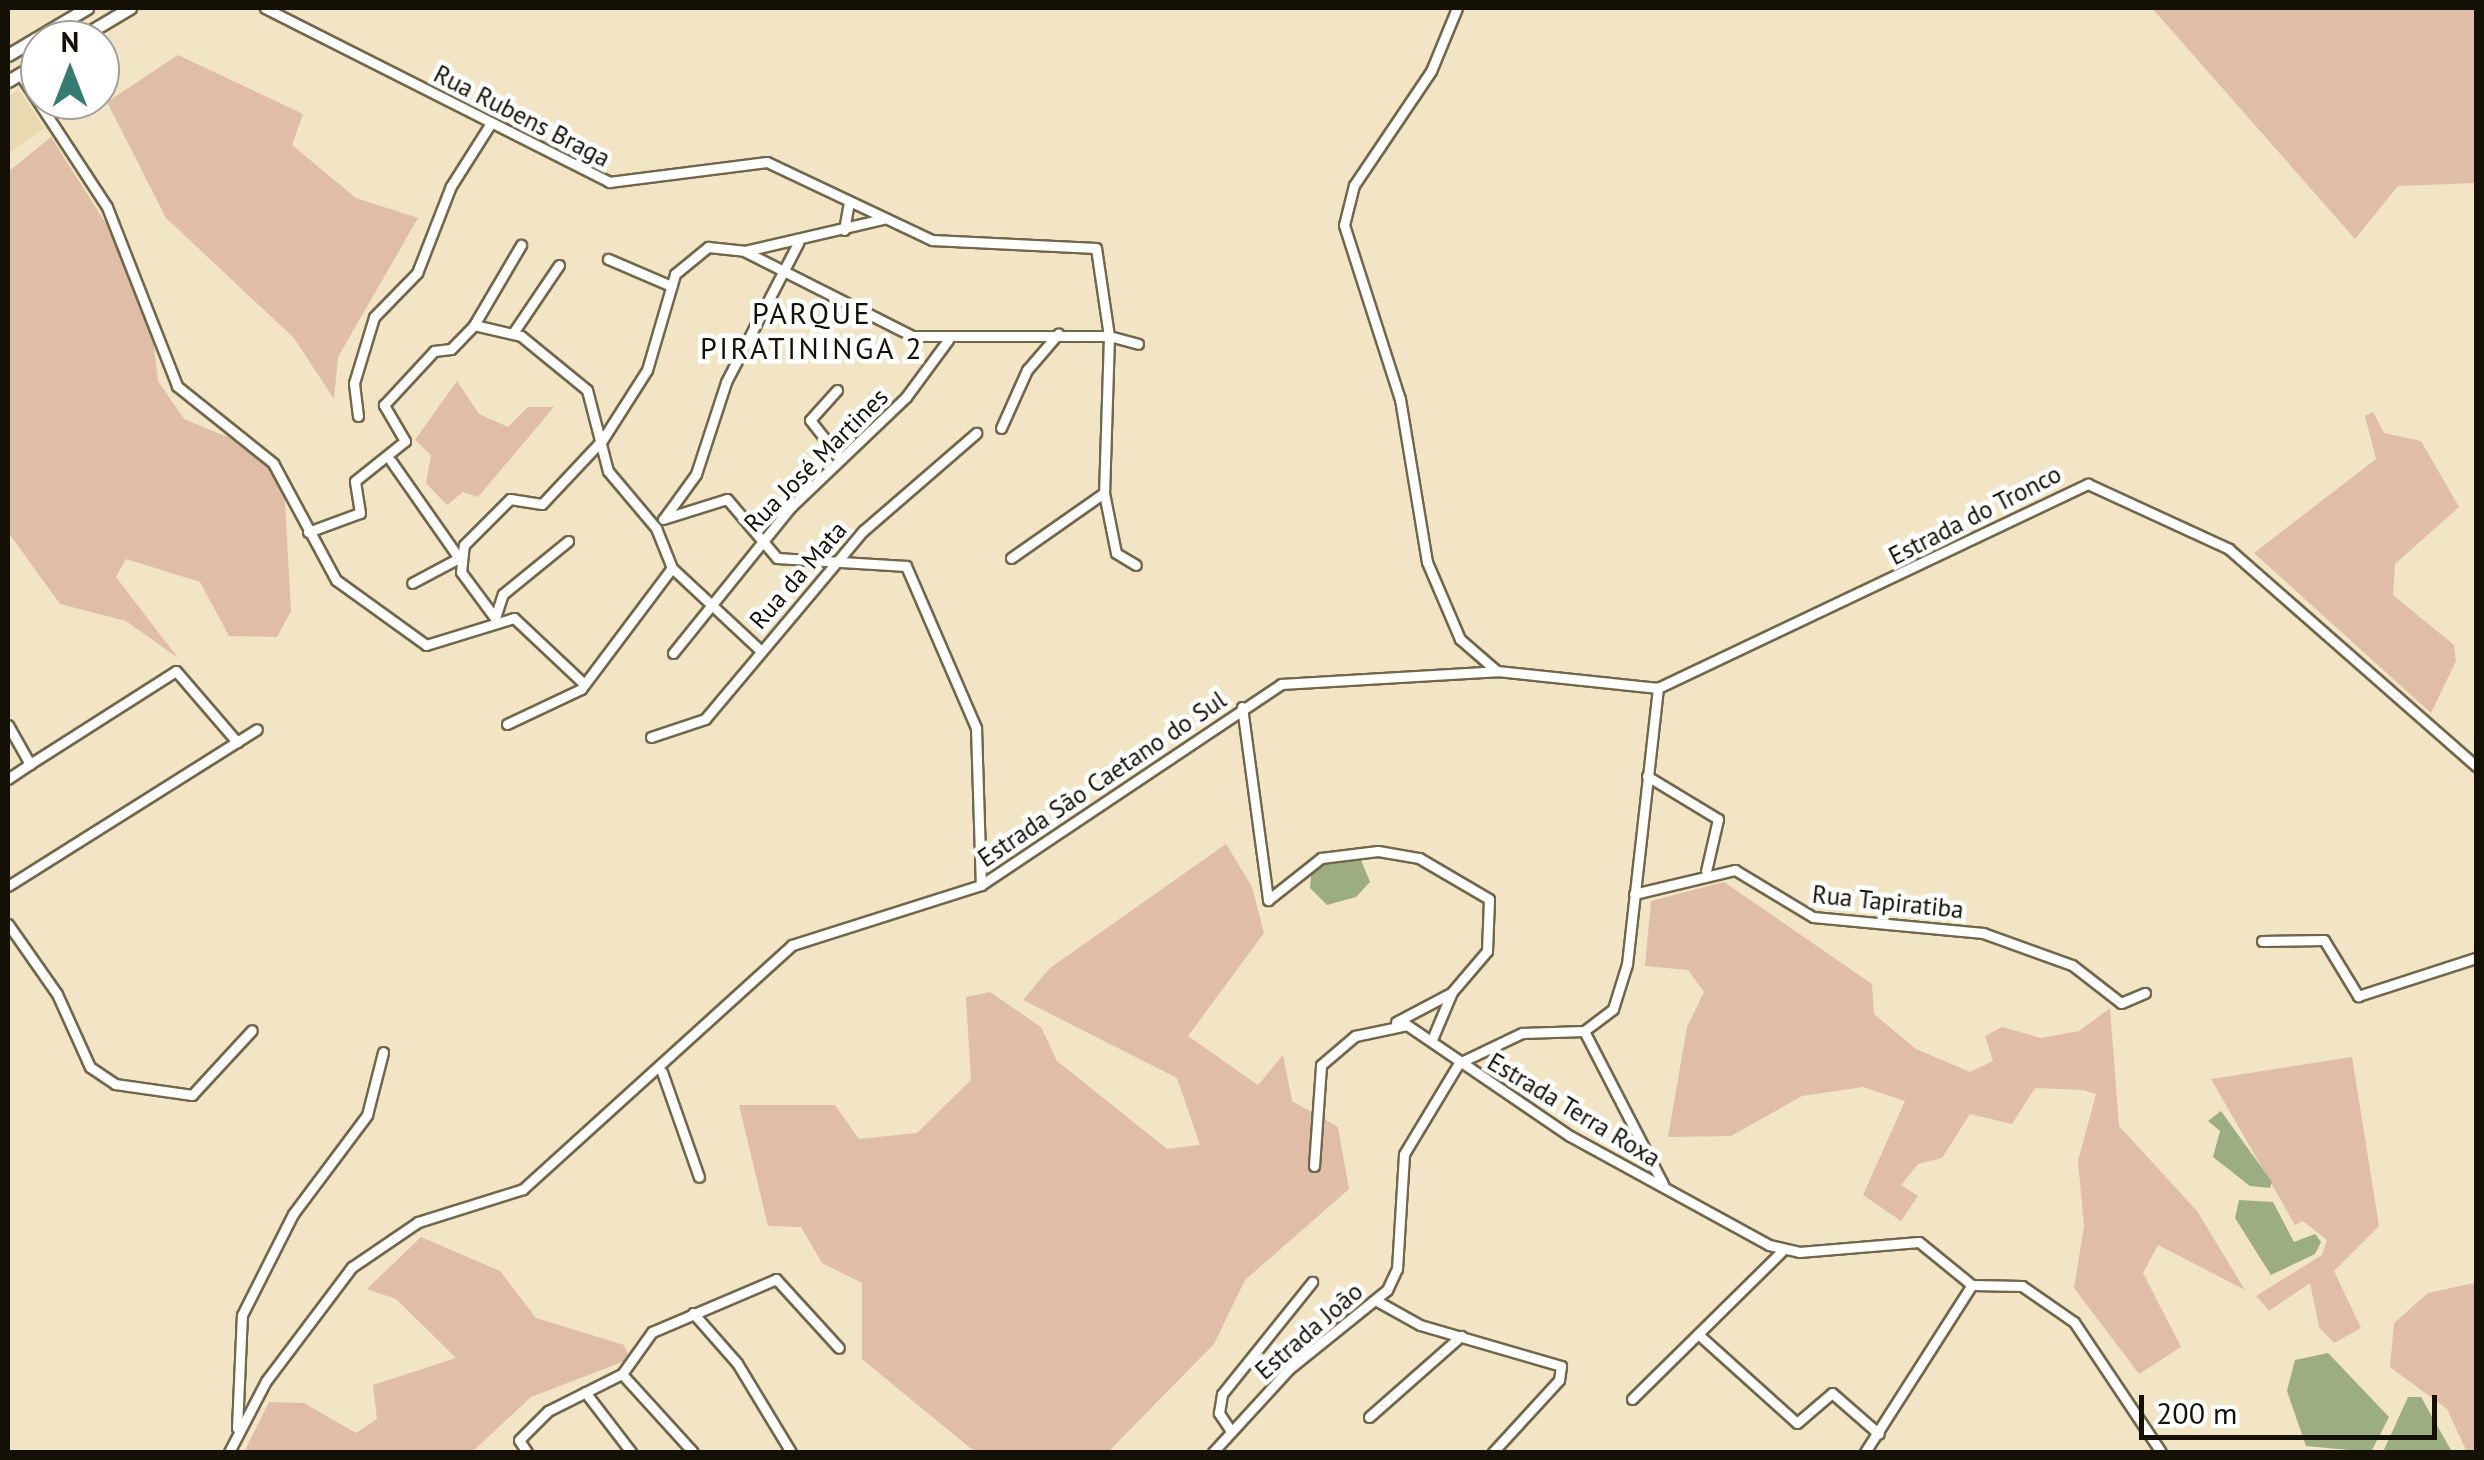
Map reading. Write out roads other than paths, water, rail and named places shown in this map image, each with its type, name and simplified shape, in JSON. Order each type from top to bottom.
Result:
[{"type":"street","points":[[8,56],[86,8]]},
{"type":"street","name":"Rua Rubens Braga","points":[[264,8],[490,124],[620,185],[767,162],[932,240],[1087,243],[1106,265],[1109,336],[1104,493],[1116,553],[1136,566]]},
{"type":"street","points":[[1457,8],[1431,71],[1354,185],[1344,224],[1400,399],[1426,562],[1460,639],[1498,672],[1658,688],[1620,997],[1584,1031],[1664,1187]]},
{"type":"street","points":[[8,82],[20,74]]},
{"type":"street","points":[[50,120],[107,207],[177,386],[273,463],[336,580],[416,642],[446,642],[495,618],[523,622],[584,684]]},
{"type":"street","points":[[358,416],[354,383],[374,316],[417,273],[451,186],[490,124]]},
{"type":"street","points":[[844,230],[849,202]]},
{"type":"street","points":[[412,583],[459,558],[510,499],[542,504],[602,439],[637,392],[671,286],[699,251],[744,251],[798,243],[883,219]]},
{"type":"street","points":[[660,524],[696,474],[726,382],[788,276],[798,243]]},
{"type":"street","points":[[308,532],[360,512],[355,480],[391,461],[405,441],[384,405],[434,351],[451,349],[474,326],[521,246]]},
{"type":"street","points":[[744,251],[901,333],[948,340],[1058,334],[1109,336],[1138,344]]},
{"type":"street","points":[[608,259],[671,286]]},
{"type":"street","points":[[513,333],[559,265]]},
{"type":"street","points":[[474,326],[513,333],[587,390],[614,480],[660,524],[672,568],[759,650]]},
{"type":"street","points":[[1000,428],[1028,370],[1058,334]]},
{"type":"street","name":"Rua José Martines","points":[[673,654],[759,544],[840,458],[914,389],[948,340]]},
{"type":"street","points":[[837,390],[810,420],[840,458]]},
{"type":"street","name":"Rua da Mata","points":[[651,737],[705,719],[839,557],[976,433]]},
{"type":"street","points":[[391,461],[459,558],[495,618]]},
{"type":"street","name":"Estrada do Tronco","points":[[1658,688],[2088,484],[2229,549],[2476,766]]},
{"type":"street","points":[[1010,558],[1104,493]]},
{"type":"street","points":[[660,524],[727,499],[759,544],[786,561],[839,557],[906,566],[976,728],[981,885]]},
{"type":"street","points":[[495,618],[503,594],[568,540]]},
{"type":"street","points":[[507,724],[584,684],[672,568]]},
{"type":"street","points":[[8,779],[176,671],[237,742]]},
{"type":"street","name":"Estrada São Caetano do Sul","points":[[228,1452],[237,1431],[352,1267],[418,1222],[508,1198],[588,1123],[662,1072],[792,945],[981,885],[1281,684],[1498,672]]},
{"type":"street","points":[[1242,707],[1268,900],[1322,858],[1378,850],[1419,858],[1493,906],[1480,967],[1452,992],[1394,1024],[1355,1036],[1322,1065],[1314,1166]]},
{"type":"street","points":[[8,725],[30,764]]},
{"type":"street","points":[[8,886],[257,730]]},
{"type":"street","points":[[1647,776],[1718,819],[1706,871]]},
{"type":"street","name":"Rua Tapiratiba","points":[[1634,894],[1706,871],[1749,876],[1813,917],[1915,922],[2034,945],[2114,1000],[2145,993]]},
{"type":"street","points":[[8,924],[57,994],[90,1067],[116,1084],[192,1095],[252,1030]]},
{"type":"street","points":[[2262,941],[2324,940],[2351,993],[2368,996],[2476,958]]},
{"type":"street","points":[[1434,1037],[1452,992]]},
{"type":"street","points":[[1394,1024],[1434,1037],[1460,1063]]},
{"type":"street","name":"Estrada Terra Roxa","points":[[1460,1063],[1522,1033],[1584,1031]]},
{"type":"street","points":[[237,1431],[242,1315],[293,1214],[367,1114],[383,1052]]},
{"type":"street","name":"Estrada Terra Roxa","points":[[1460,1063],[1664,1187],[1784,1250]]},
{"type":"street","name":"Estrada João","points":[[1213,1452],[1316,1346],[1377,1301],[1397,1269],[1404,1154],[1460,1063]]},
{"type":"street","points":[[662,1072],[699,1177]]},
{"type":"street","points":[[1632,1399],[1784,1250],[1919,1242],[1972,1285],[2022,1286],[2074,1322],[2161,1452]]},
{"type":"street","points":[[527,1452],[522,1436],[584,1392],[622,1374],[652,1332],[782,1279],[839,1348]]},
{"type":"street","points":[[1232,1431],[1219,1413],[1222,1394],[1312,1282]]},
{"type":"street","points":[[1865,1452],[1972,1285]]},
{"type":"street","points":[[1377,1301],[1461,1336],[1561,1366],[1559,1380],[1493,1452]]},
{"type":"street","points":[[693,1313],[736,1362],[791,1452]]},
{"type":"street","points":[[1698,1334],[1797,1423],[1832,1392],[1878,1434]]},
{"type":"street","points":[[1369,1417],[1461,1336]]},
{"type":"street","points":[[622,1374],[693,1452]]},
{"type":"street","points":[[584,1392],[631,1452]]},
{"type":"district","name":"PARQUE PIRATININGA 2","points":[[812,330]]}]
